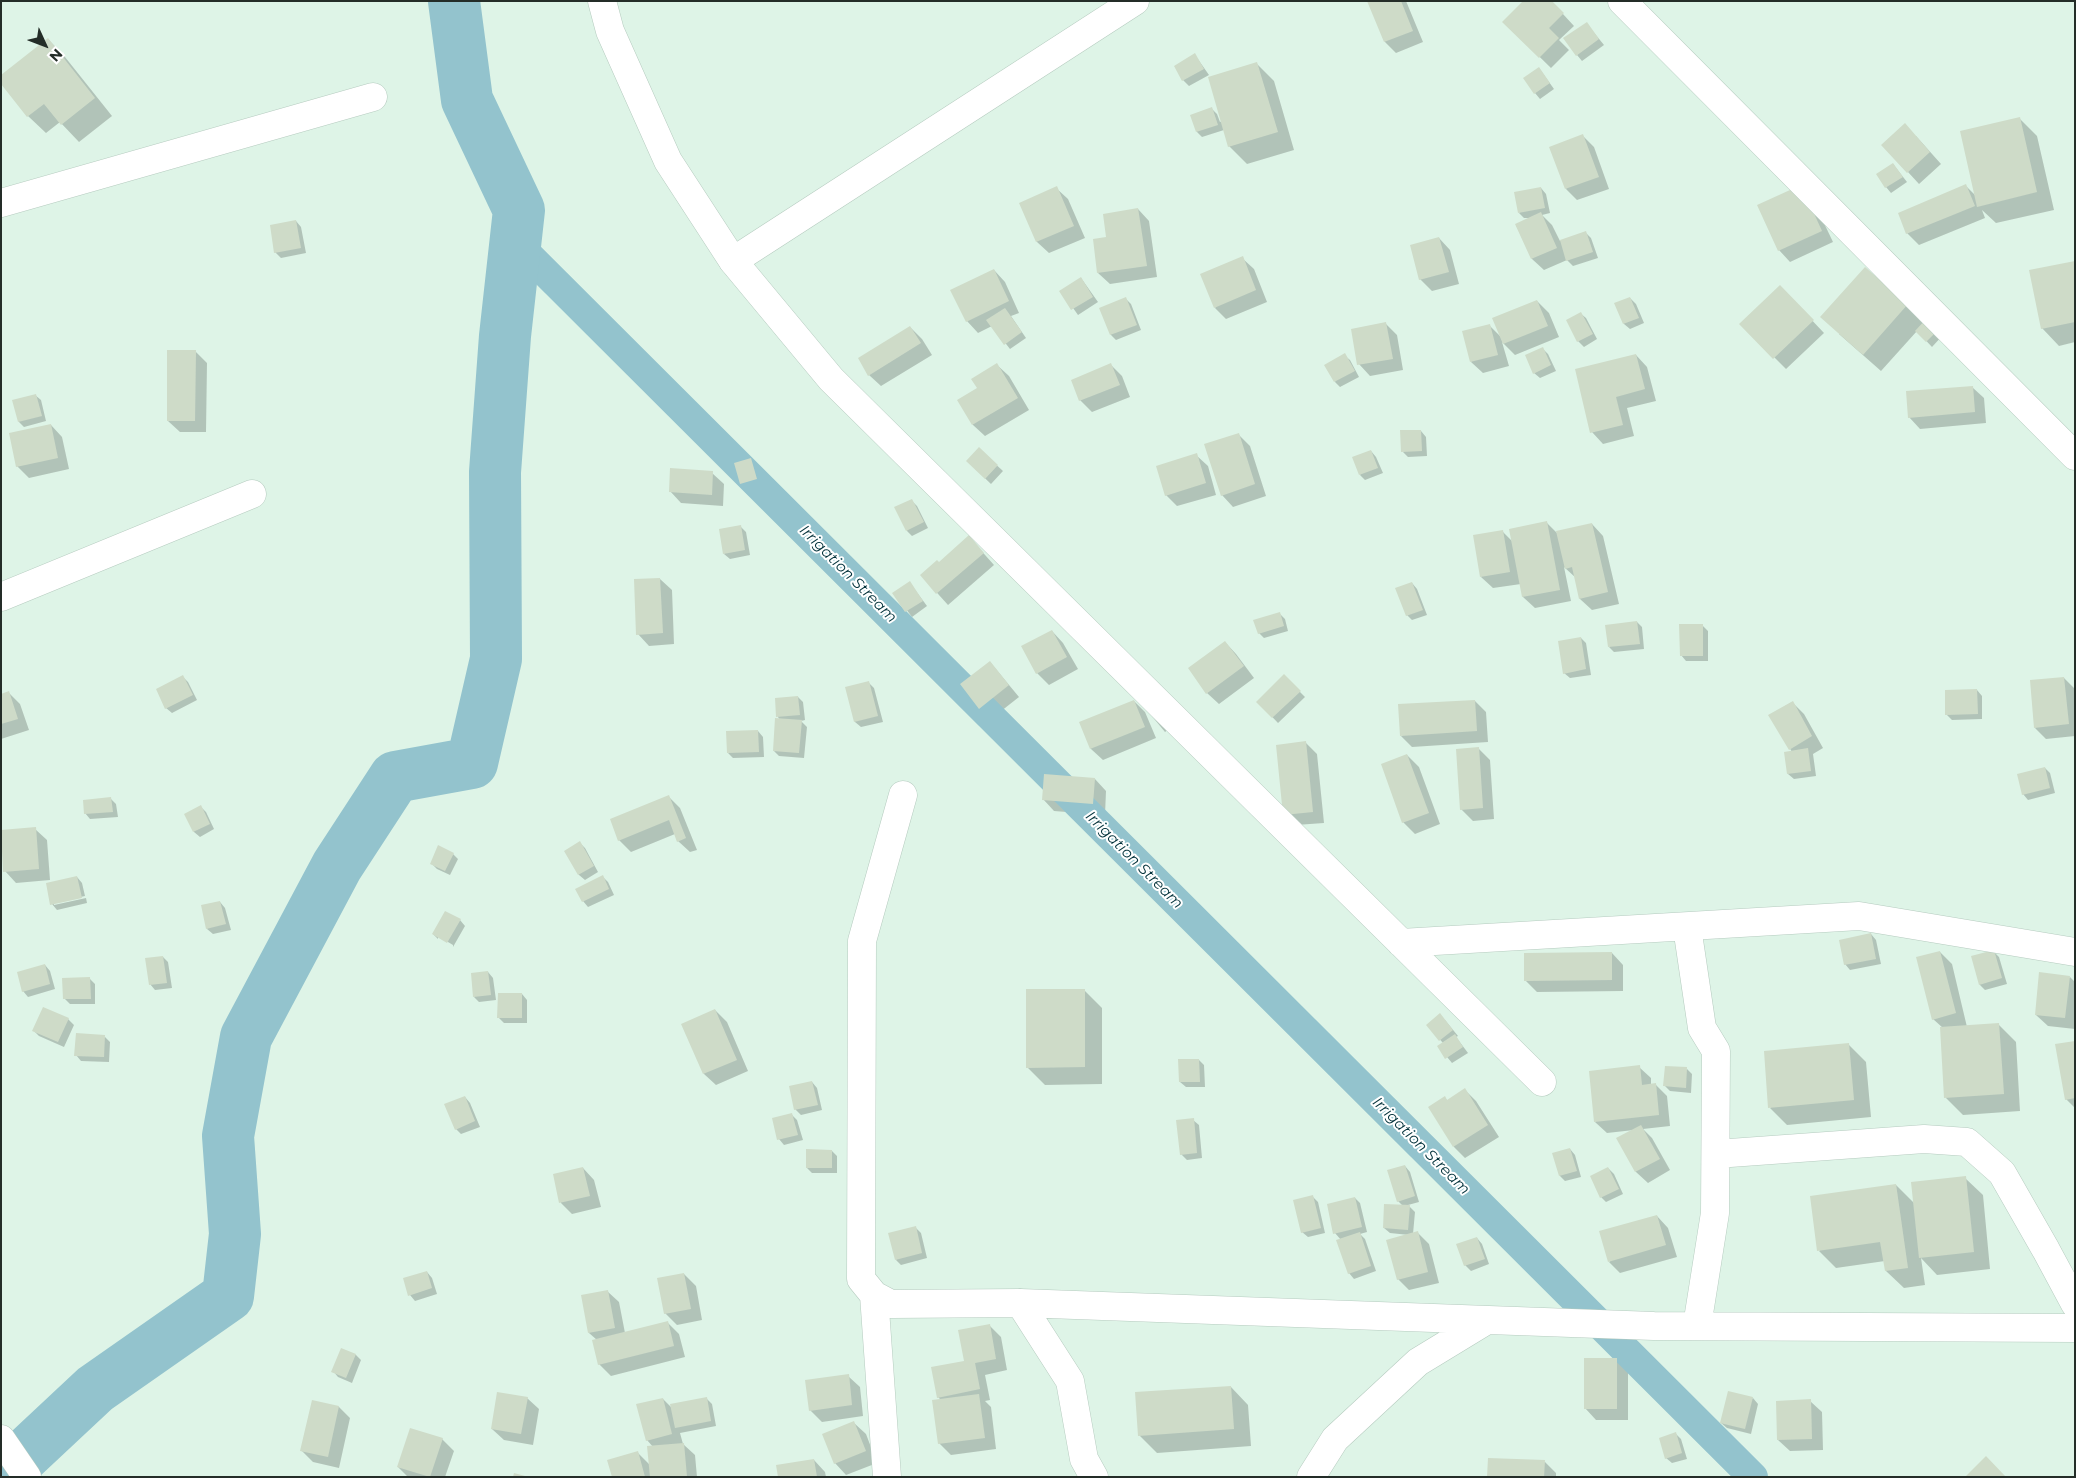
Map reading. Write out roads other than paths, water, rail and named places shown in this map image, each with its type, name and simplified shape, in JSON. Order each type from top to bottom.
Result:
[{"type":"street","points":[[602,1],[610,31],[668,160],[733,261],[831,379],[1542,1082]]},
{"type":"street","points":[[733,261],[1135,1]]},
{"type":"street","points":[[1622,1],[2075,456]]},
{"type":"street","points":[[1,203],[373,97]]},
{"type":"street","points":[[1,597],[252,494]]},
{"type":"street","points":[[902,796],[862,941],[861,1278],[874,1295],[891,1304],[1020,1303],[1697,1326],[2075,1328]]},
{"type":"street","points":[[1401,943],[1859,916],[2075,952]]},
{"type":"street","points":[[1687,926],[1702,1028],[1716,1051],[1716,1213],[1697,1326]]},
{"type":"street","points":[[1716,1154],[1924,1139],[1967,1142],[2002,1173],[2075,1304]]},
{"type":"street","points":[[874,1295],[887,1477]]},
{"type":"street","points":[[1020,1303],[1070,1381],[1084,1459],[1094,1477]]},
{"type":"street","points":[[1310,1477],[1335,1439],[1418,1362],[1487,1320]]},
{"type":"street","points":[[1,1439],[27,1477]]},
{"type":"waterway","points":[[12,1477],[17,1462],[95,1389],[228,1296],[235,1234],[228,1136],[246,1037],[337,866],[395,777],[472,763],[496,659],[495,472],[505,336],[519,210],[467,100],[454,1]]},
{"type":"waterway","name":"Irrigation Stream","points":[[516,243],[1753,1477]]}]
